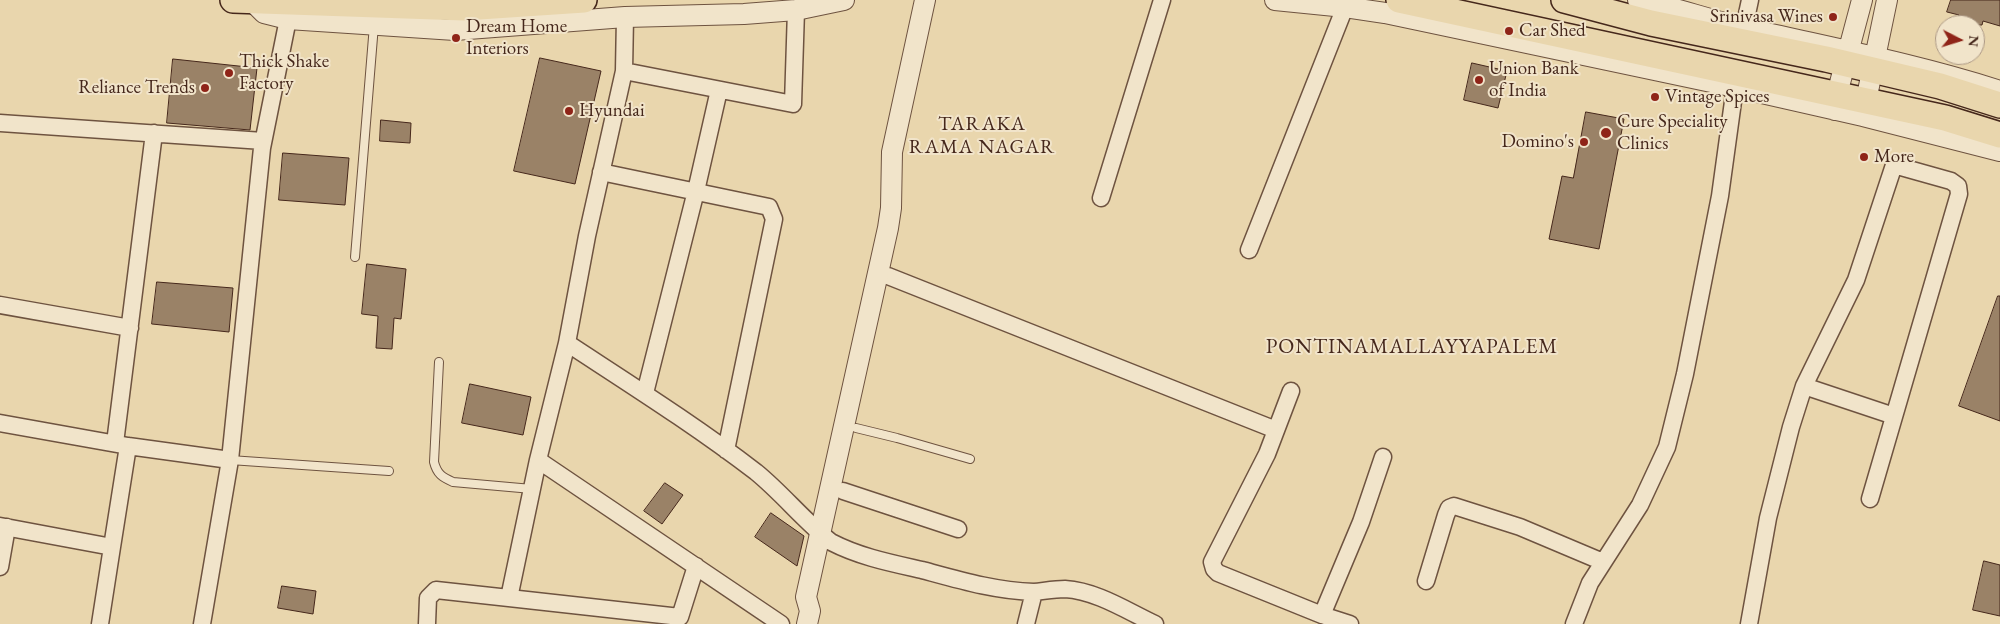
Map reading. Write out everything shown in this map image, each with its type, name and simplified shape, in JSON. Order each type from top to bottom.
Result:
[{"type":"main road","points":[[242,1],[271,0],[464,8],[584,0]]},
{"type":"main road","points":[[1399,0],[1836,102],[1864,108],[1945,118],[2000,135]]},
{"type":"main road","points":[[1564,0],[1651,23],[1741,35],[1847,57],[2000,105]]},
{"type":"street","points":[[242,1],[264,13],[288,19],[455,30],[625,17],[744,14],[796,10],[844,0]]},
{"type":"street","points":[[826,538],[888,228],[891,208],[892,152],[925,0]]},
{"type":"street","points":[[808,618],[806,597],[843,491],[902,213],[905,150],[936,0]]},
{"type":"street","points":[[1101,198],[1162,0]]},
{"type":"street","points":[[1275,0],[1345,7],[1735,87],[1836,102],[1862,0]]},
{"type":"street","points":[[1638,0],[1741,35],[1750,0]]},
{"type":"street","points":[[1887,0],[1864,108],[2000,151]]},
{"type":"street","points":[[1249,250],[1345,7]]},
{"type":"street","points":[[624,71],[793,104],[796,10]]},
{"type":"street","points":[[509,598],[538,460],[567,344],[587,236],[624,71],[625,17]]},
{"type":"street","points":[[202,624],[230,460],[263,140],[288,19]]},
{"type":"street","points":[[1872,64],[1954,76],[2000,91]]},
{"type":"street","points":[[1574,624],[1590,583],[1640,505],[1667,447],[1685,374],[1720,196],[1735,87]]},
{"type":"street","points":[[645,393],[696,192],[719,90]]},
{"type":"street","points":[[0,123],[263,140]]},
{"type":"street","points":[[100,624],[112,547],[130,328],[154,133]]},
{"type":"street","points":[[1749,624],[1768,518],[1791,427],[1804,386],[1856,280],[1894,165],[1951,181],[1958,186],[1959,194],[1870,498]]},
{"type":"street","points":[[601,172],[770,207],[774,219],[726,450]]},
{"type":"street","points":[[888,276],[1276,430]]},
{"type":"street","points":[[0,305],[130,328]]},
{"type":"street","points":[[567,344],[645,393],[726,450],[758,474],[826,538],[844,549],[873,558],[1013,591],[1034,592],[1064,589],[1082,592],[1098,597],[1155,624]]},
{"type":"street","points":[[1804,386],[1894,416]]},
{"type":"street","points":[[1291,391],[1267,454],[1212,562],[1214,569],[1218,573],[1322,615],[1350,624]]},
{"type":"street","points":[[0,423],[121,444],[230,460]]},
{"type":"street","points":[[1322,615],[1361,522],[1383,457]]},
{"type":"street","points":[[538,460],[781,624]]},
{"type":"street","points":[[843,491],[958,530]]},
{"type":"street","points":[[1426,581],[1446,515],[1449,508],[1454,506],[1520,527],[1603,562]]},
{"type":"street","points":[[0,567],[3,527],[112,547]]},
{"type":"street","points":[[427,624],[428,598],[436,590],[679,620],[696,566]]},
{"type":"street","points":[[1026,624],[1034,592]]},
{"type":"lane","points":[[356,257],[374,25]]},
{"type":"lane","points":[[439,362],[434,462],[436,470],[442,477],[453,482],[532,488]]},
{"type":"lane","points":[[856,428],[970,459]]},
{"type":"lane","points":[[230,460],[388,470]]},
{"type":"building","points":[[1951,0],[2000,0],[2000,26],[1985,22],[1985,15],[1959,15],[1947,12]]},
{"type":"building","points":[[540,58],[601,71],[575,184],[514,171]]},
{"type":"building","points":[[173,59],[257,68],[250,130],[167,123]]},
{"type":"building","points":[[1472,63],[1507,71],[1498,108],[1464,100]]},
{"type":"building","points":[[1586,112],[1624,119],[1599,249],[1549,239],[1562,176],[1573,178]]},
{"type":"building","points":[[381,120],[411,123],[410,143],[380,141]]},
{"type":"building","points":[[283,153],[349,158],[345,205],[279,200]]},
{"type":"building","points":[[367,264],[406,269],[401,319],[394,318],[392,349],[376,348],[378,316],[362,314]]},
{"type":"building","points":[[157,282],[233,288],[229,332],[152,324]]},
{"type":"building","points":[[1998,296],[2000,296],[2000,421],[1959,406]]},
{"type":"building","points":[[470,384],[531,397],[523,435],[462,423]]},
{"type":"building","points":[[665,483],[683,495],[662,524],[644,511]]},
{"type":"building","points":[[771,513],[804,536],[797,566],[755,537]]},
{"type":"building","points":[[1984,561],[2000,565],[2000,616],[1973,610]]},
{"type":"building","points":[[282,586],[316,591],[313,614],[278,608]]},
{"type":"place","name":"Srinivasa Wines","points":[[1833,17]]},
{"type":"place","name":"Car Shed","points":[[1509,31]]},
{"type":"place","name":"Dream Home Interiors","points":[[456,38]]},
{"type":"place","name":"Thick Shake Factory","points":[[229,73]]},
{"type":"place","name":"Union Bank of India","points":[[1479,80]]},
{"type":"place","name":"Reliance Trends","points":[[205,88]]},
{"type":"place","name":"Vintage Spices","points":[[1655,97]]},
{"type":"place","name":"Hyundai","points":[[569,111]]},
{"type":"place","name":"Cure Speciality Clinics","points":[[1606,133]]},
{"type":"place","name":"Domino's","points":[[1584,142]]},
{"type":"place","name":"More","points":[[1864,157]]},
{"type":"district","name":"TARAKA RAMA NAGAR","points":[[982,136]]},
{"type":"district","name":"PONTINAMALLAYYAPALEM","points":[[1412,347]]}]
